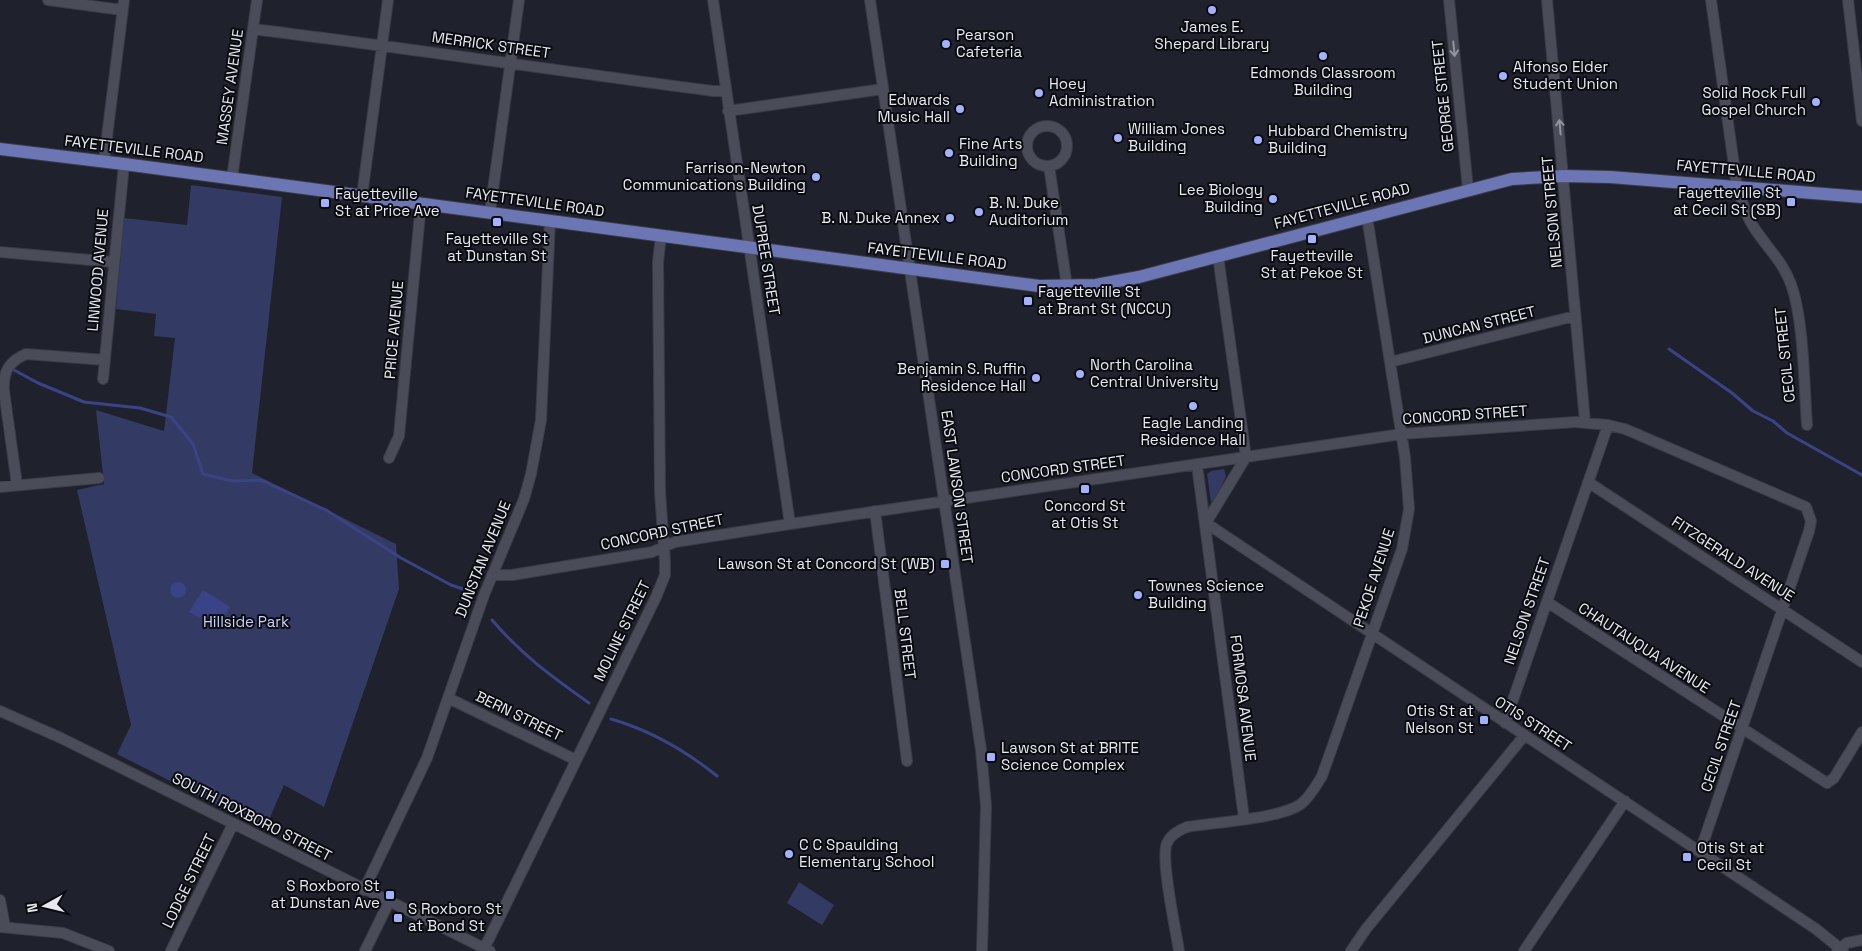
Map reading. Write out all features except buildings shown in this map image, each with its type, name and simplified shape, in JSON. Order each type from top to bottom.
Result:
[{"type":"main road","name":"FAYETTEVILLE ROAD","points":[[0,149],[104,161],[1039,286],[1096,285],[1121,280],[1512,179],[1564,176],[1737,186],[1862,197]]},
{"type":"street","points":[[48,0],[123,5],[104,161]]},
{"type":"street","name":"MASSEY AVENUE","points":[[232,178],[257,0]]},
{"type":"street","points":[[362,196],[388,0]]},
{"type":"street","points":[[490,212],[519,0]]},
{"type":"street","name":"DUPREE STREET","points":[[713,0],[790,524]]},
{"type":"street","name":"EAST LAWSON STREET","points":[[870,0],[985,779],[982,951]]},
{"type":"street","name":"GEORGE STREET","points":[[1449,0],[1468,189]]},
{"type":"street","name":"NELSON STREET","points":[[1547,0],[1586,422]]},
{"type":"street","name":"CECIL STREET","points":[[1711,0],[1737,186],[1753,227],[1780,261],[1793,290],[1798,309],[1807,425]]},
{"type":"street","points":[[1848,0],[1862,121]]},
{"type":"street","name":"MERRICK STREET","points":[[253,28],[382,44],[656,84],[725,91]]},
{"type":"street","points":[[728,111],[883,89]]},
{"type":"street","name":"LINWOOD AVENUE","points":[[103,379],[124,164]]},
{"type":"street","points":[[1049,166],[1067,286]]},
{"type":"street","name":"PRICE AVENUE","points":[[389,458],[399,436],[421,203]]},
{"type":"street","name":"PEKOE AVENUE","points":[[1178,951],[1166,862],[1166,844],[1177,831],[1202,824],[1284,812],[1302,803],[1316,788],[1322,776],[1395,571],[1406,530],[1409,510],[1402,434],[1367,216]]},
{"type":"street","name":"DUNSTAN AVENUE","points":[[364,890],[415,785],[492,575],[524,498],[538,442],[541,420],[550,220]]},
{"type":"street","name":"MOLINE STREET","points":[[486,950],[665,575],[660,483],[658,262],[661,236]]},
{"type":"street","points":[[0,252],[113,262]]},
{"type":"street","points":[[1206,523],[1246,457],[1218,256]]},
{"type":"street","name":"DUNCAN STREET","points":[[1390,362],[1575,316]]},
{"type":"street","points":[[18,485],[4,384],[5,371],[10,363],[26,354],[105,360]]},
{"type":"street","name":"CONCORD STREET","points":[[492,575],[512,575],[652,552],[675,542],[790,524],[1402,434],[1586,422],[1608,424],[1625,429],[1806,507]]},
{"type":"street","name":"NELSON STREET","points":[[1505,723],[1608,424]]},
{"type":"street","name":"FORMOSA AVENUE","points":[[1197,464],[1244,818]]},
{"type":"street","points":[[0,487],[99,478]]},
{"type":"street","name":"FITZGERALD AVENUE","points":[[1588,482],[1862,662]]},
{"type":"street","name":"CECIL STREET","points":[[1700,852],[1809,532],[1811,521],[1806,507]]},
{"type":"street","name":"BELL STREET","points":[[874,511],[907,761]]},
{"type":"street","name":"OTIS STREET","points":[[1206,523],[1816,929],[1840,950]]},
{"type":"street","name":"CHAUTAUQUA AVENUE","points":[[1547,602],[1827,783],[1834,778],[1862,732]]},
{"type":"street","name":"BERN STREET","points":[[448,698],[576,760]]},
{"type":"street","name":"SOUTH ROXBORO STREET","points":[[0,710],[61,738],[486,950]]},
{"type":"street","points":[[1351,951],[1524,736]]},
{"type":"street","points":[[1524,951],[1625,801]]},
{"type":"street","name":"LODGE STREET","points":[[171,951],[233,824]]},
{"type":"street","points":[[0,900],[3,927],[63,933],[108,951]]},
{"type":"street","points":[[365,951],[389,902]]},
{"type":"street","points":[[1840,950],[1852,941],[1862,940]]},
{"type":"green space","name":"Hillside Park","points":[[191,185],[282,197],[252,473],[396,544],[399,589],[324,807],[284,785],[265,829],[117,754],[131,725],[77,490],[104,484],[96,410],[164,431],[175,338],[154,336],[156,314],[116,309],[124,218],[187,225]]},
{"type":"green space","points":[[1224,469],[1226,476],[1215,500],[1211,502],[1207,474],[1211,471]]},
{"type":"green space","points":[[799,882],[834,905],[822,925],[787,903]]},
{"type":"shaded area","points":[[178,582],[184,584],[186,590],[184,596],[178,598],[172,596],[170,590],[172,584]]},
{"type":"shaded area","points":[[203,590],[230,607],[220,624],[203,614],[200,618],[189,612]]},
{"type":"waterway","points":[[1669,349],[1732,393],[1753,411],[1773,421],[1787,433],[1862,475]]},
{"type":"waterway","points":[[14,370],[38,383],[84,402],[140,408],[171,417],[193,444],[203,474],[232,481],[261,480],[326,510],[401,558],[451,585],[469,591]]},
{"type":"waterway","points":[[492,620],[538,665],[589,703]]},
{"type":"waterway","points":[[611,719],[667,742],[717,776]]},
{"type":"place","name":"James E. Shepard Library","points":[[1212,10]]},
{"type":"place","name":"Pearson Cafeteria","points":[[946,44]]},
{"type":"place","name":"Edmonds Classroom Building","points":[[1323,56]]},
{"type":"place","name":"Alfonso Elder Student Union","points":[[1503,76]]},
{"type":"place","name":"Hoey Administration","points":[[1039,93]]},
{"type":"place","name":"Solid Rock Full Gospel Church","points":[[1816,102]]},
{"type":"place","name":"Edwards Music Hall","points":[[960,109]]},
{"type":"place","name":"William Jones Building","points":[[1118,138]]},
{"type":"place","name":"Hubbard Chemistry Building","points":[[1258,140]]},
{"type":"place","name":"Fine Arts Building","points":[[949,153]]},
{"type":"place","name":"Farrison-Newton Communications Building","points":[[816,177]]},
{"type":"place","name":"Lee Biology Building","points":[[1273,199]]},
{"type":"place","name":"Fayetteville St at Cecil St (SB)","points":[[1791,202]]},
{"type":"place","name":"Fayetteville St at Price Ave","points":[[325,203]]},
{"type":"place","name":"B. N. Duke Auditorium","points":[[979,212]]},
{"type":"place","name":"B. N. Duke Annex","points":[[950,218]]},
{"type":"place","name":"Fayetteville St at Dunstan St","points":[[497,222]]},
{"type":"place","name":"Fayetteville St at Pekoe St","points":[[1312,239]]},
{"type":"place","name":"Fayetteville St at Brant St (NCCU)","points":[[1028,301]]},
{"type":"place","name":"North Carolina Central University","points":[[1080,374]]},
{"type":"place","name":"Benjamin S. Ruffin Residence Hall","points":[[1036,378]]},
{"type":"place","name":"Eagle Landing Residence Hall","points":[[1193,406]]},
{"type":"place","name":"Concord St at Otis St","points":[[1085,489]]},
{"type":"place","name":"Lawson St at Concord St (WB)","points":[[945,564]]},
{"type":"place","name":"Townes Science Building","points":[[1138,595]]},
{"type":"place","name":"Otis St at Nelson St","points":[[1484,720]]},
{"type":"place","name":"Lawson St at BRITE Science Complex","points":[[991,757]]},
{"type":"place","name":"C C Spaulding Elementary School","points":[[789,854]]},
{"type":"place","name":"Otis St at Cecil St","points":[[1687,857]]},
{"type":"place","name":"S Roxboro St at Dunstan Ave","points":[[390,895]]},
{"type":"place","name":"S Roxboro St at Bond St","points":[[398,918]]}]
